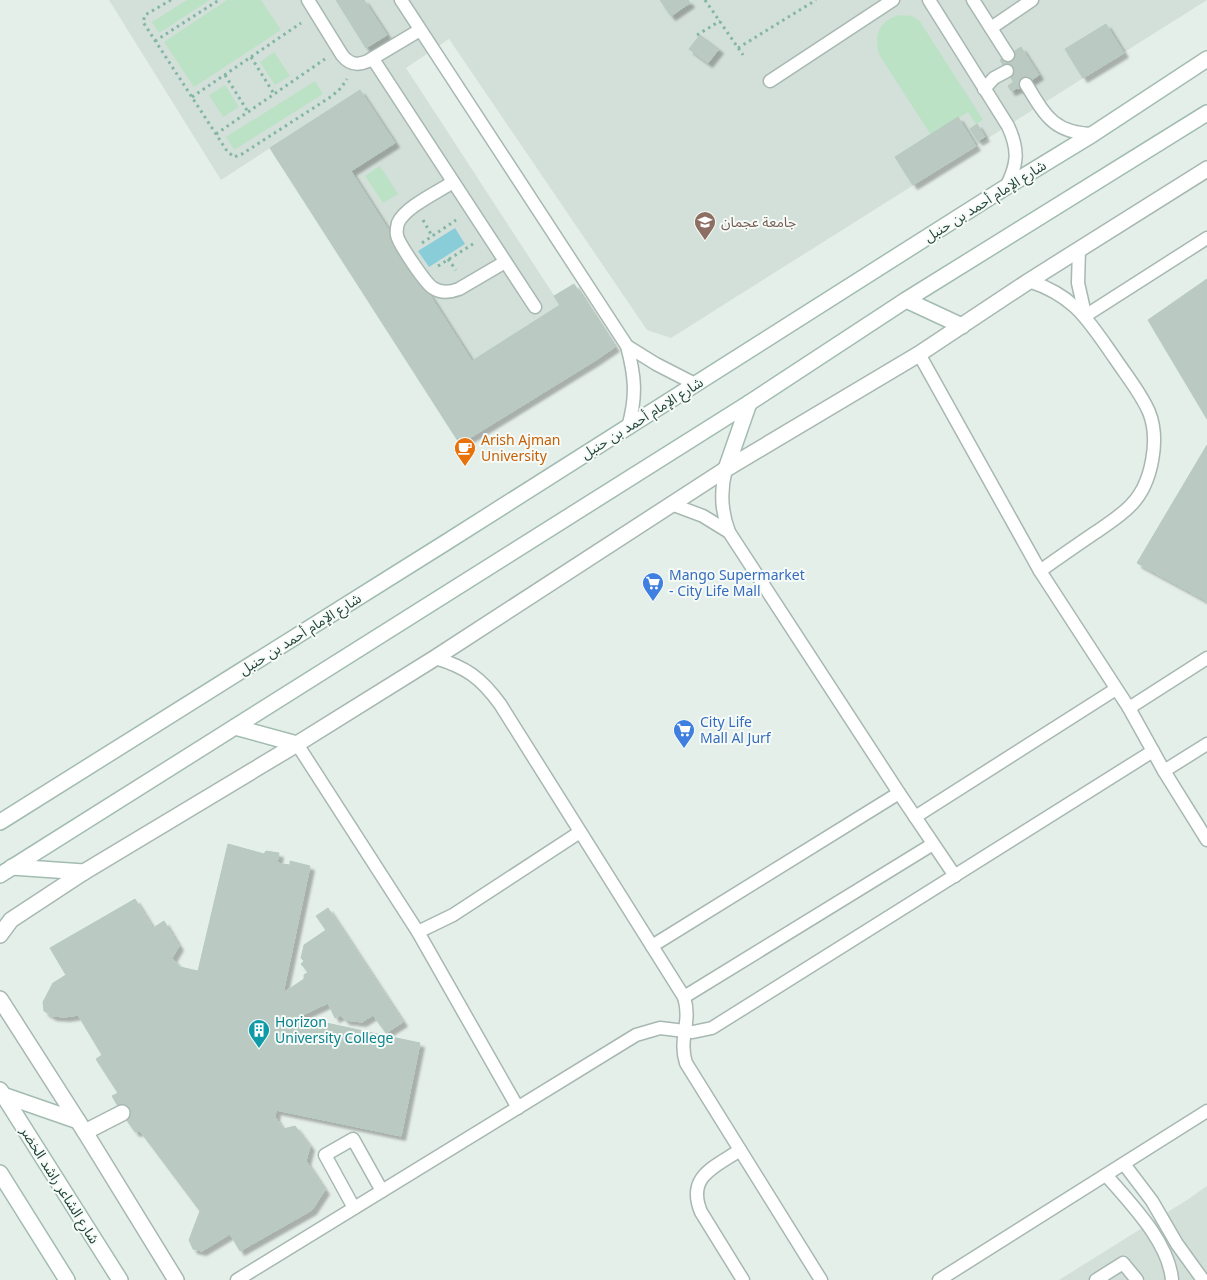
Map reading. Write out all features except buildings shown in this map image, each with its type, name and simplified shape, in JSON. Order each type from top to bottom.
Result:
[{"type":"street","name":"شارع الإمام أحمد بن حنبل","points":[[0,822],[1093,134],[1207,59]]},
{"type":"street","points":[[6,871],[749,403],[906,300],[1207,113]]},
{"type":"street","points":[[0,935],[11,920],[84,872],[297,744],[435,658],[726,469],[919,354],[1030,280],[1207,169]]},
{"type":"street","points":[[906,300],[962,326]]},
{"type":"street","points":[[726,469],[749,403]]},
{"type":"street","points":[[236,727],[297,744]]},
{"type":"street","points":[[6,871],[84,872]]},
{"type":"street","points":[[0,999],[82,1126],[176,1280]]},
{"type":"street","points":[[2,1092],[82,1126],[122,1113]]},
{"type":"street","name":"شارع الشاعر راشد الخضر","points":[[2,1092],[120,1280]]},
{"type":"street","points":[[0,1173],[67,1280]]},
{"type":"lane","points":[[308,0],[339,50],[347,61],[354,64],[361,64],[372,59],[420,30]]},
{"type":"lane","points":[[401,0],[627,346],[633,370],[635,389],[633,412],[628,427]]},
{"type":"lane","points":[[770,81],[893,0]]},
{"type":"lane","points":[[929,0],[1015,140],[1014,172],[1006,187]]},
{"type":"lane","points":[[973,0],[1008,55]]},
{"type":"lane","points":[[991,28],[1032,0]]},
{"type":"lane","points":[[372,59],[534,307]]},
{"type":"lane","points":[[984,88],[994,78],[1007,71]]},
{"type":"lane","points":[[1026,84],[1040,107],[1050,119],[1062,128],[1077,134],[1093,134]]},
{"type":"lane","points":[[453,182],[402,216],[397,226],[397,236],[406,253],[433,288],[442,292],[452,291],[465,286],[505,262]]},
{"type":"lane","points":[[1085,316],[1207,238]]},
{"type":"lane","points":[[1079,249],[1078,283],[1085,316]]},
{"type":"lane","points":[[1030,280],[1060,294],[1085,316],[1132,384],[1149,413],[1155,444],[1149,476],[1133,504],[1040,571]]},
{"type":"lane","points":[[627,346],[656,364],[695,384]]},
{"type":"lane","points":[[919,354],[1040,571],[1128,708],[1207,840]]},
{"type":"lane","points":[[726,469],[723,480],[722,507],[730,532],[898,794],[955,876]]},
{"type":"lane","points":[[672,504],[702,516],[730,532]]},
{"type":"lane","points":[[435,658],[455,664],[472,674],[488,687],[684,997],[687,1014],[682,1053],[686,1064],[821,1280]]},
{"type":"lane","points":[[1128,708],[1207,658]]},
{"type":"lane","points":[[915,817],[1116,689]]},
{"type":"lane","points":[[297,744],[418,932],[518,1108]]},
{"type":"lane","points":[[1164,771],[1207,744]]},
{"type":"lane","points":[[237,1280],[636,1035],[660,1028],[703,1031],[712,1028],[1153,751]]},
{"type":"lane","points":[[652,946],[898,794]]},
{"type":"lane","points":[[418,932],[453,915],[580,832]]},
{"type":"lane","points":[[684,997],[933,844]]},
{"type":"lane","points":[[939,1280],[1207,1111]]},
{"type":"lane","points":[[354,1208],[325,1155],[353,1139],[382,1191]]},
{"type":"lane","points":[[740,1150],[702,1176],[697,1187],[696,1200],[701,1212],[743,1280]]},
{"type":"lane","points":[[1124,1164],[1152,1201],[1177,1244],[1203,1280]]},
{"type":"lane","points":[[1106,1175],[1146,1220],[1171,1266],[1172,1280]]},
{"type":"lane","points":[[1096,1280],[1123,1263],[1137,1280]]},
{"type":"path","points":[[171,0],[145,15],[143,18],[145,26],[230,154],[237,156],[332,96],[342,88],[354,64]]},
{"type":"path","points":[[155,41],[219,0]]},
{"type":"path","points":[[706,0],[743,55]]},
{"type":"path","points":[[738,48],[816,0]]},
{"type":"path","points":[[192,97],[316,12]]},
{"type":"path","points":[[696,35],[720,21]]},
{"type":"path","points":[[216,134],[339,50]]},
{"type":"path","points":[[251,57],[274,94]]},
{"type":"path","points":[[225,75],[248,112]]},
{"type":"path","points":[[406,253],[471,210]]},
{"type":"path","points":[[422,275],[488,235]]},
{"type":"shaded area","name":"جامعة عجمان","points":[[109,0],[1207,0],[671,338],[647,330],[449,39],[406,68],[596,360],[460,444],[270,148],[221,180]]},
{"type":"shaded area","points":[[1207,1186],[1207,1280],[1059,1280],[1187,1200]]},
{"type":"green space","points":[[187,0],[210,0],[159,33],[152,22]]},
{"type":"green space","points":[[227,0],[261,0],[281,30],[194,87],[164,42]]},
{"type":"green space","points":[[898,15],[912,16],[919,20],[983,120],[976,124],[968,112],[931,135],[880,56],[878,49],[877,37],[879,31],[886,22]]},
{"type":"green space","points":[[274,52],[290,76],[275,85],[260,62]]},
{"type":"green space","points":[[315,81],[323,94],[234,150],[226,137]]},
{"type":"green space","points":[[225,85],[239,107],[223,117],[209,95]]},
{"type":"green space","points":[[380,166],[398,194],[383,203],[365,176]]},
{"type":"water","points":[[455,228],[465,244],[429,267],[418,251]]},
{"type":"place","name":"جامعة عجمان","points":[[705,241]]},
{"type":"place","name":"Arish Ajman University","points":[[465,467]]},
{"type":"place","name":"Mango Supermarket - City Life Mall","points":[[653,602]]},
{"type":"place","name":"City Life Mall Al Jurf","points":[[684,749]]},
{"type":"place","name":"Horizon University College","points":[[259,1049]]}]
